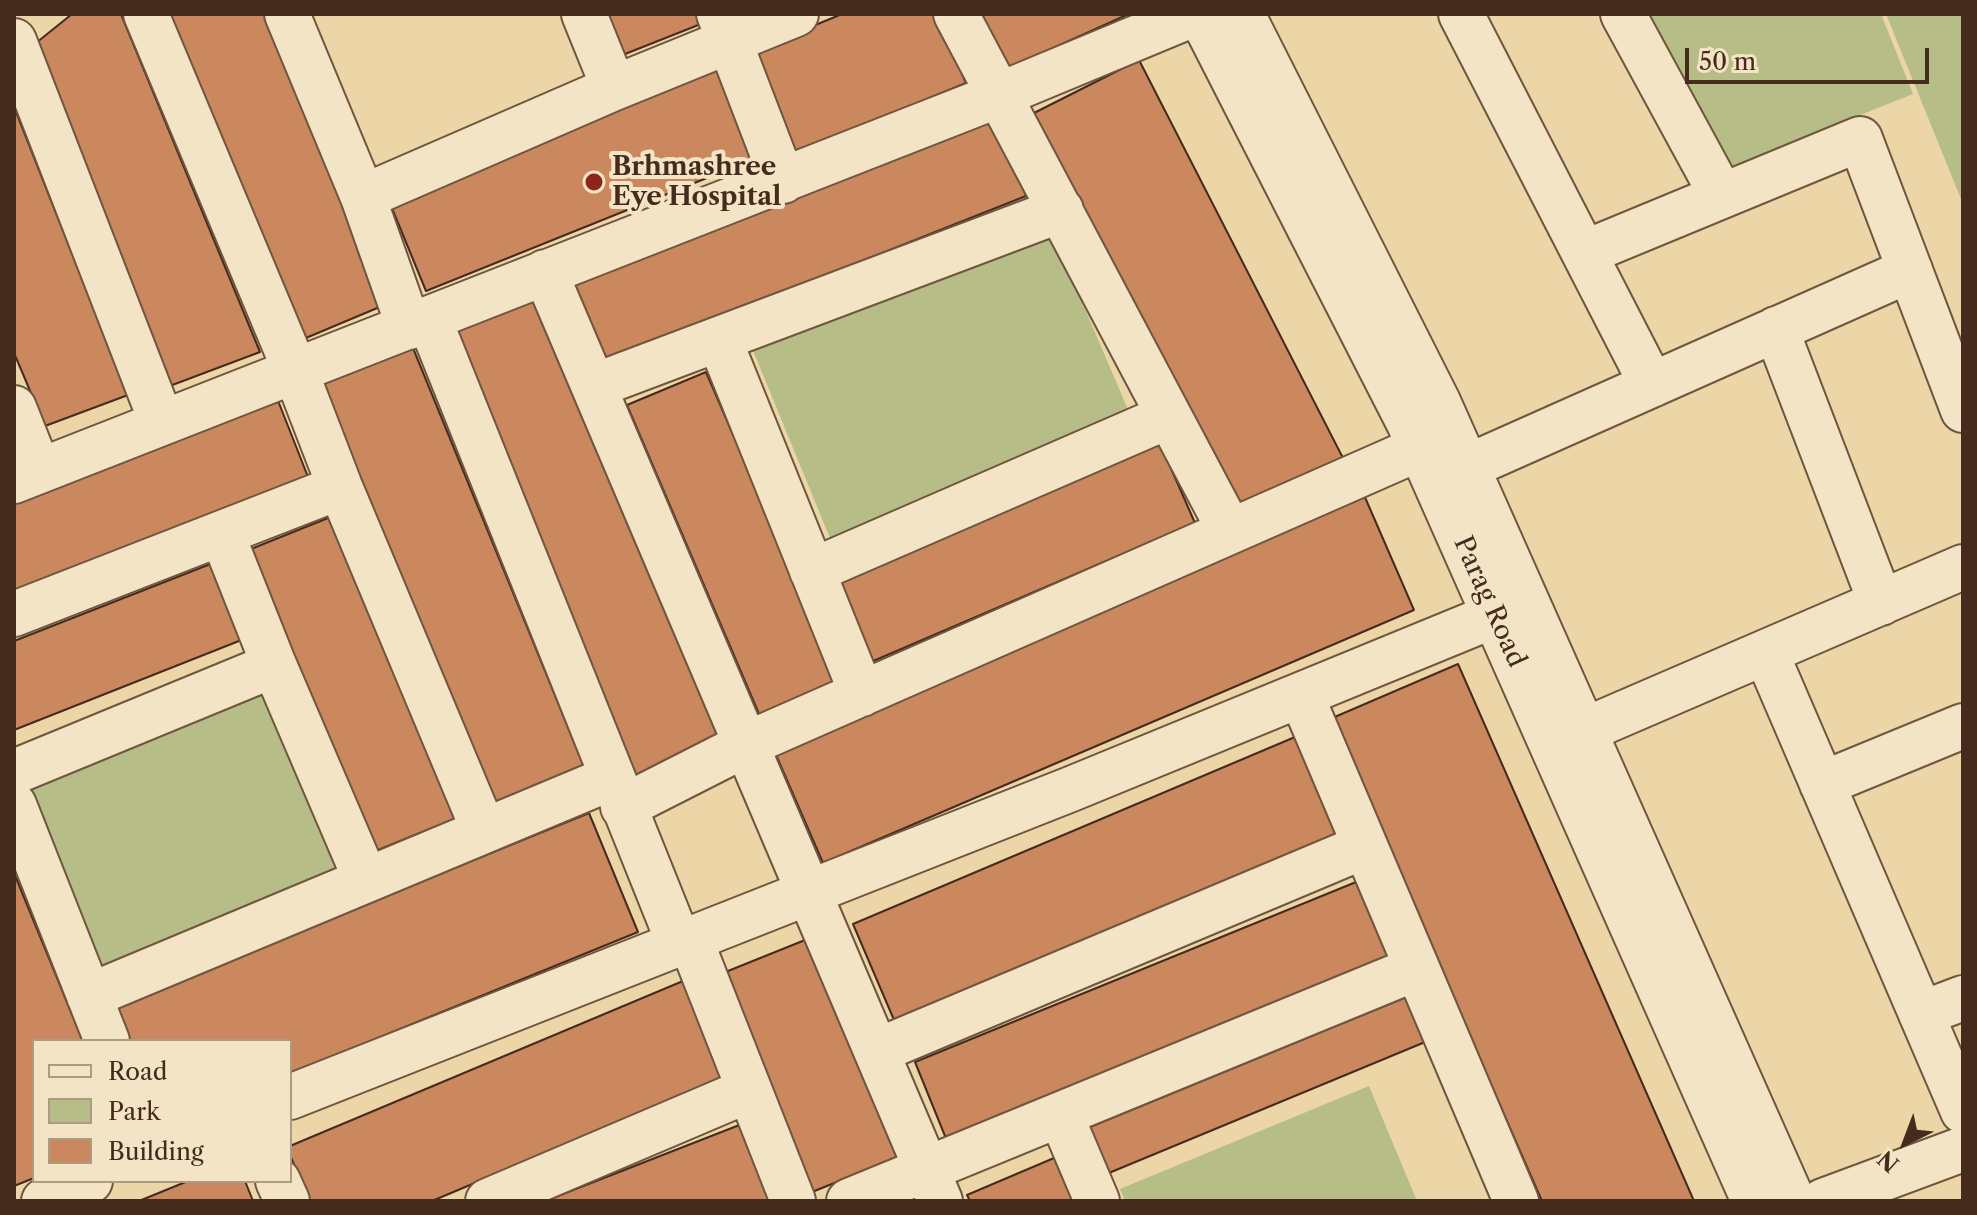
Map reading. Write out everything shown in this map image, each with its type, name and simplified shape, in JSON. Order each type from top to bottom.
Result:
[{"type":"street","points":[[146,14],[484,831]]},
{"type":"street","points":[[287,14],[617,792],[749,1090],[793,1201]]},
{"type":"street","points":[[584,14],[614,88]]},
{"type":"street","points":[[363,197],[614,88],[724,29],[796,14]]},
{"type":"street","points":[[956,14],[1230,531]]},
{"type":"street","points":[[14,408],[27,476],[783,181],[1194,14]]},
{"type":"street","name":"Parag Road","points":[[1200,14],[1420,448],[1585,730],[1793,1201]]},
{"type":"street","name":"Parag Road","points":[[1242,14],[1438,402],[1467,467],[1511,608],[1754,1201]]},
{"type":"street","points":[[1623,14],[1722,196]]},
{"type":"street","points":[[1473,17],[1584,253],[1652,385]]},
{"type":"street","points":[[724,29],[783,181]]},
{"type":"street","points":[[14,41],[162,423]]},
{"type":"street","points":[[1584,253],[1860,139],[1963,410]]},
{"type":"street","points":[[594,386],[1061,210]]},
{"type":"street","points":[[1467,467],[1910,270]]},
{"type":"street","points":[[545,272],[933,1186]]},
{"type":"street","points":[[1776,329],[1881,603]]},
{"type":"street","points":[[719,339],[862,694]]},
{"type":"street","points":[[812,571],[1169,416]]},
{"type":"street","points":[[89,996],[484,831],[617,792],[747,744],[1420,448]]},
{"type":"street","points":[[14,614],[340,487]]},
{"type":"street","points":[[222,534],[366,880]]},
{"type":"street","points":[[1585,730],[1963,567]]},
{"type":"street","points":[[292,1096],[1301,695],[1511,608]]},
{"type":"street","points":[[1766,653],[1963,1111]]},
{"type":"street","points":[[14,772],[274,665]]},
{"type":"street","points":[[1301,695],[1516,1201]]},
{"type":"street","points":[[1822,784],[1959,739]]},
{"type":"street","points":[[14,805],[106,1039]]},
{"type":"street","points":[[877,1051],[1365,846]]},
{"type":"street","points":[[849,1201],[933,1186],[1061,1116],[1417,968]]},
{"type":"street","points":[[1921,1014],[1963,998]]},
{"type":"street","points":[[488,1201],[749,1090]]},
{"type":"street","points":[[1061,1116],[1097,1201]]},
{"type":"street","points":[[1823,1201],[1963,1149]]},
{"type":"street","points":[[44,1201],[85,1183]]},
{"type":"green space","points":[[1642,14],[1881,14],[1913,94],[1727,168]]},
{"type":"green space","points":[[1886,14],[1963,14],[1963,204]]},
{"type":"green space","points":[[1053,234],[1129,412],[832,543],[752,348]]},
{"type":"green space","points":[[267,675],[346,875],[102,970],[23,770]]},
{"type":"green space","points":[[1369,1086],[1417,1201],[1125,1201],[1120,1189]]},
{"type":"building","points":[[72,14],[121,14],[260,352],[167,387],[31,47]]},
{"type":"building","points":[[163,14],[266,14],[382,306],[294,343]]},
{"type":"building","points":[[604,14],[709,14],[711,20],[620,56]]},
{"type":"building","points":[[842,14],[937,14],[966,83],[787,157],[745,54]]},
{"type":"building","points":[[977,14],[1129,14],[1002,71]]},
{"type":"building","points":[[1139,60],[1344,460],[1238,514],[1034,113]]},
{"type":"building","points":[[721,62],[759,157],[426,291],[387,196]]},
{"type":"building","points":[[14,107],[128,395],[45,426],[14,353]]},
{"type":"building","points":[[994,116],[1026,196],[605,363],[573,283]]},
{"type":"building","points":[[531,295],[726,754],[636,792],[442,333]]},
{"type":"building","points":[[413,348],[586,771],[494,809],[321,385]]},
{"type":"building","points":[[706,372],[842,687],[762,721],[627,405]]},
{"type":"building","points":[[275,393],[310,482],[14,596],[14,494]]},
{"type":"building","points":[[1159,441],[1195,523],[871,662],[835,580]]},
{"type":"building","points":[[1364,495],[1414,610],[823,863],[773,748]]},
{"type":"building","points":[[333,516],[455,819],[373,852],[251,549]]},
{"type":"building","points":[[213,563],[244,639],[14,730],[14,641]]},
{"type":"building","points":[[1458,664],[1694,1201],[1542,1201],[1330,719]]},
{"type":"building","points":[[1295,737],[1339,839],[897,1027],[853,924]]},
{"type":"building","points":[[589,813],[638,932],[292,1073],[292,1039],[125,1039],[113,1007]]},
{"type":"building","points":[[14,873],[82,1039],[32,1039],[32,1179],[14,1186]]},
{"type":"building","points":[[1361,880],[1393,959],[947,1141],[915,1062]]},
{"type":"building","points":[[815,936],[904,1155],[812,1192],[723,973]]},
{"type":"building","points":[[683,981],[724,1078],[432,1201],[309,1201],[292,1160],[292,1145]]},
{"type":"building","points":[[1411,995],[1430,1040],[1104,1175],[1085,1129]]},
{"type":"building","points":[[742,1124],[773,1201],[545,1201]]},
{"type":"building","points":[[1054,1158],[1073,1201],[970,1201],[967,1195]]},
{"type":"building","points":[[183,1183],[246,1183],[253,1201],[139,1201]]},
{"type":"place","name":"Brhmashree Eye Hospital","points":[[594,182]]}]
